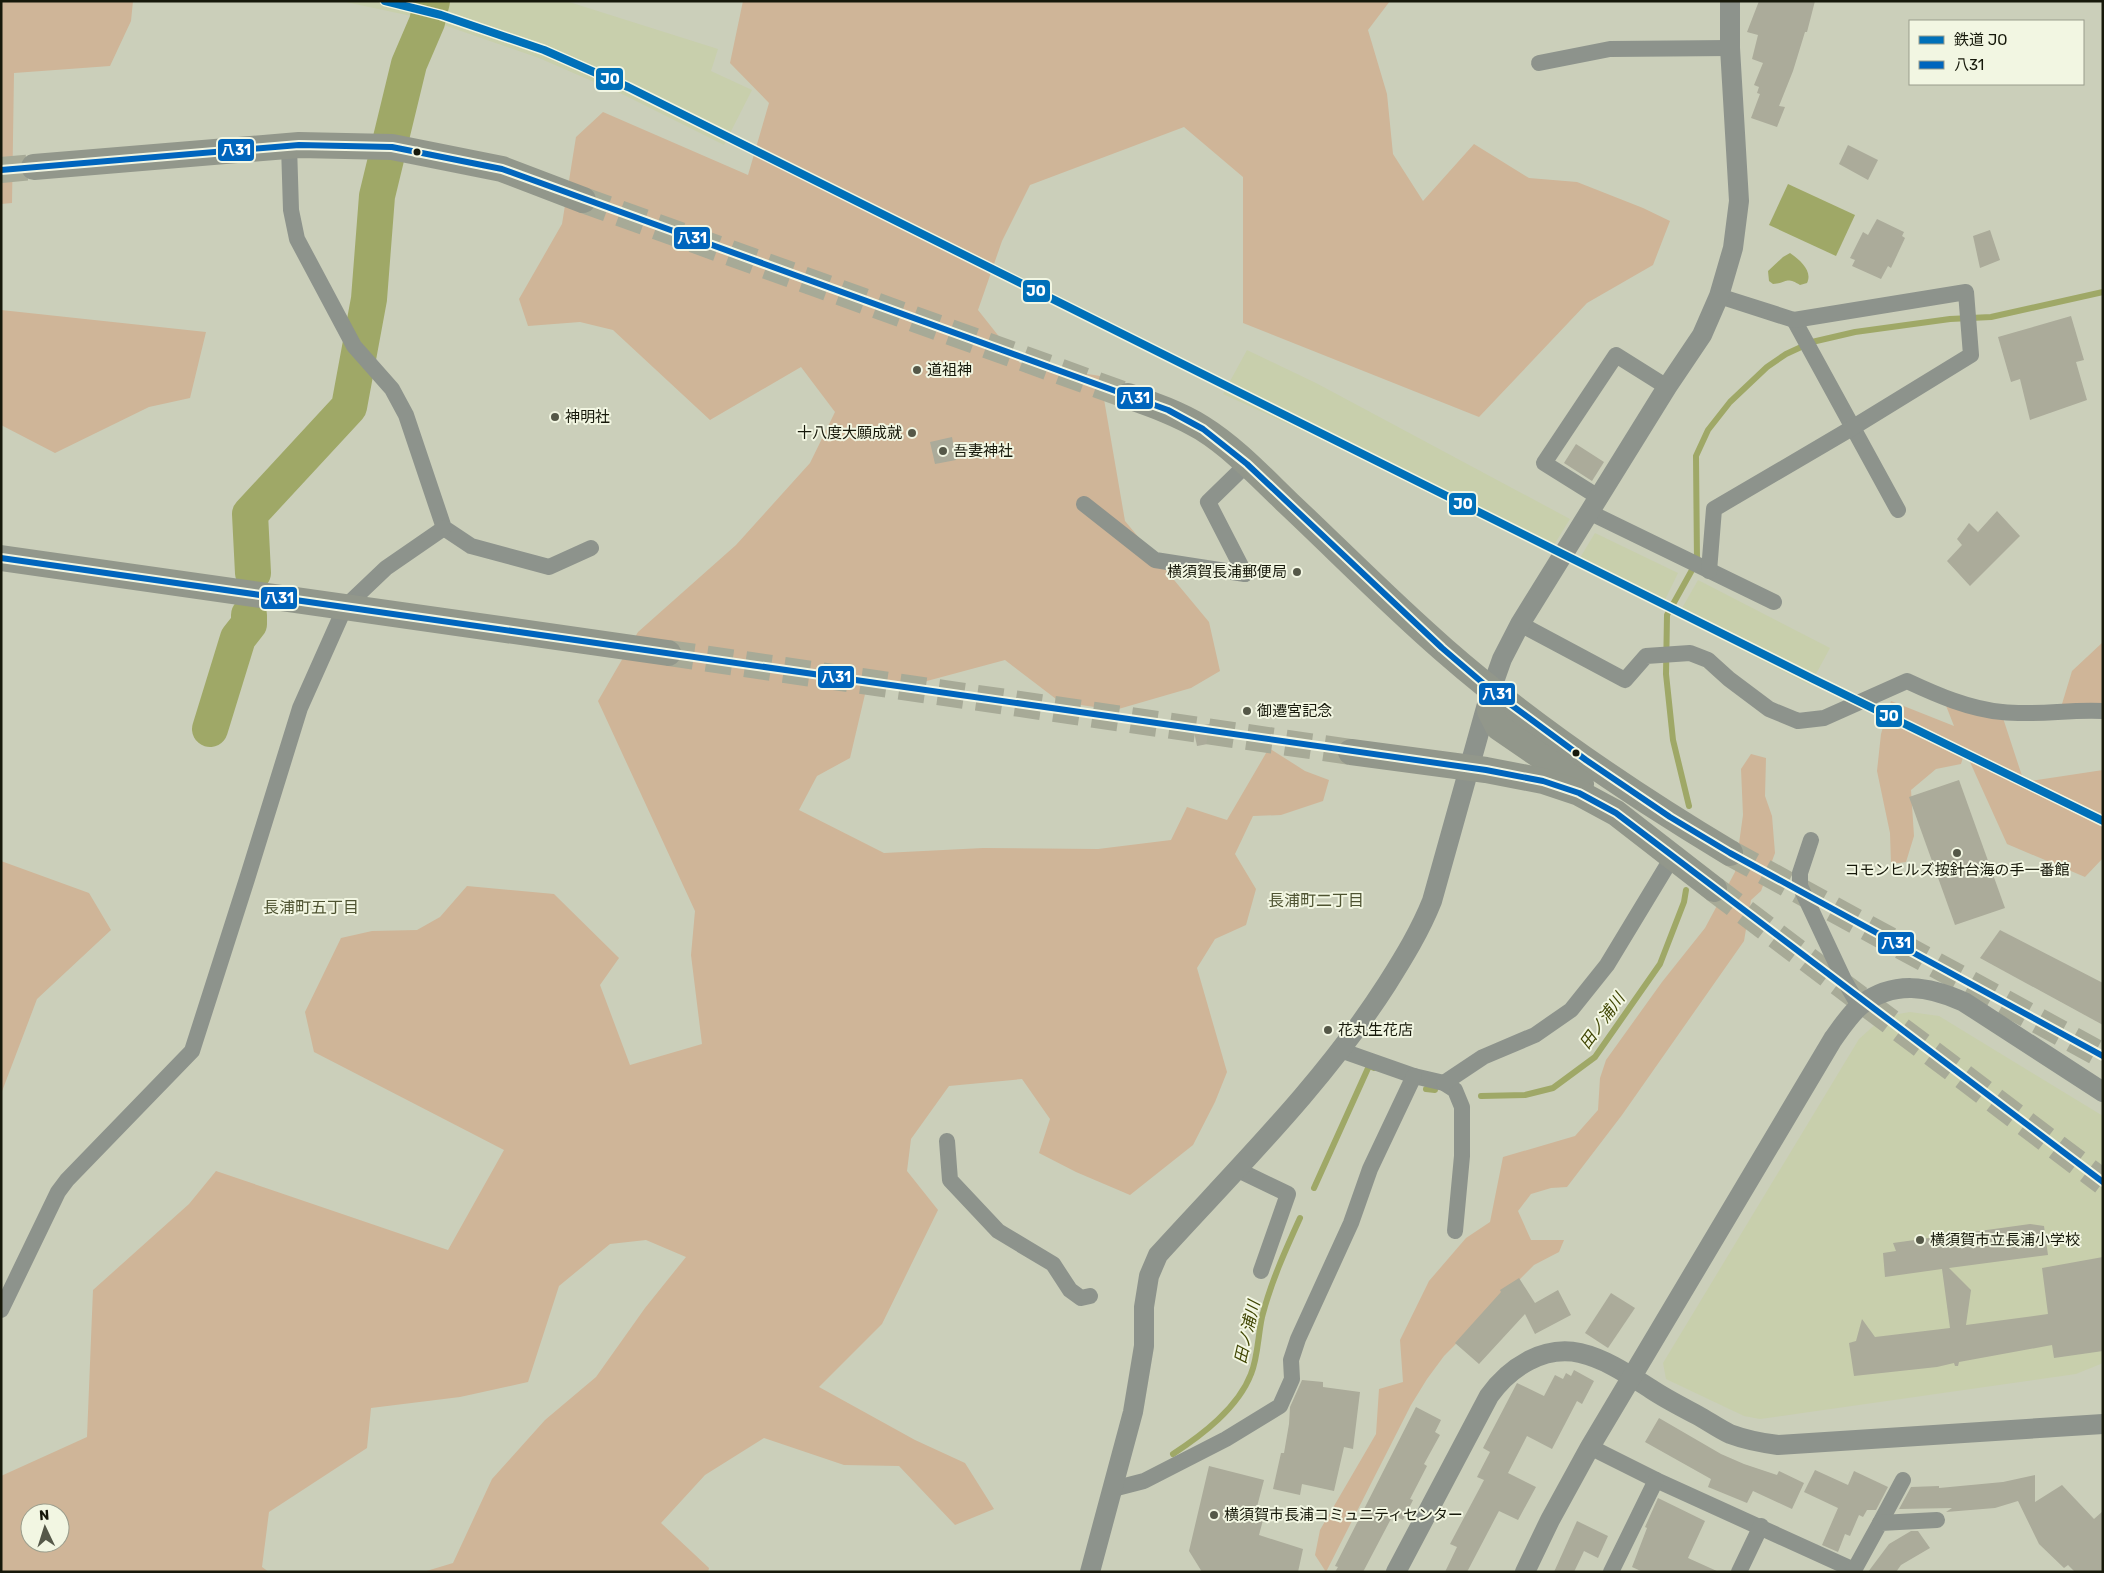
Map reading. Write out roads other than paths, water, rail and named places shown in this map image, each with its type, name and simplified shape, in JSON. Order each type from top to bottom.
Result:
[{"type":"highway","points":[[34,167],[289,146],[341,145],[392,147],[502,169],[583,200]]},
{"type":"highway","points":[[1128,396],[1168,410],[1203,429],[1247,464],[1442,648],[1491,690],[1586,760],[1670,817],[1730,853]]},
{"type":"highway","points":[[1,558],[668,653]]},
{"type":"highway","points":[[1491,690],[1490,711],[1498,727],[1599,797],[1616,813],[1714,889]]},
{"type":"highway","points":[[1350,752],[1469,768],[1543,781],[1579,793],[1616,813]]},
{"type":"street","points":[[1090,1572],[1133,1412],[1144,1346],[1144,1307],[1149,1276],[1158,1255],[1322,1076],[1370,1010],[1421,928],[1446,855],[1491,690],[1502,659],[1520,624],[1667,387],[1702,335],[1719,296],[1733,248],[1739,201],[1730,48],[1730,1]]},
{"type":"street","points":[[1539,63],[1610,49],[1730,48]]},
{"type":"street","points":[[289,146],[291,210],[298,239],[354,346],[392,389],[406,415],[444,528],[471,546],[549,567],[591,548]]},
{"type":"street","points":[[1709,571],[1714,509],[1971,355],[1966,292],[1794,320],[1719,296]]},
{"type":"street","points":[[1794,320],[1898,510]]},
{"type":"street","points":[[1667,387],[1616,355],[1544,463],[1595,505],[1709,571],[1774,602]]},
{"type":"street","points":[[1084,504],[1155,560],[1245,574],[1208,502],[1247,464]]},
{"type":"street","points":[[1,1310],[58,1192],[67,1180],[192,1051],[300,708],[345,607],[386,568],[444,528]]},
{"type":"street","points":[[1520,624],[1625,680],[1646,656],[1690,653],[1708,660],[1729,679],[1769,709],[1798,721],[1824,718],[1906,681],[1943,698],[2001,712],[2047,714],[2080,710],[2103,711]]},
{"type":"street","points":[[1811,840],[1800,873],[1800,886],[1844,980],[1859,1006]]},
{"type":"street","points":[[1444,1083],[1483,1057],[1535,1035],[1571,1010],[1607,965],[1673,856]]},
{"type":"street","points":[[1525,1572],[1550,1520],[1590,1448],[1834,1039],[1859,1006],[1873,997],[1896,989],[1925,988],[1942,992],[1964,1002],[2103,1092]]},
{"type":"street","points":[[1340,1050],[1414,1076],[1444,1083],[1455,1090],[1462,1107],[1462,1156],[1455,1231]]},
{"type":"street","points":[[1113,1489],[1144,1481],[1226,1439],[1280,1406],[1292,1379],[1291,1360],[1298,1339],[1351,1223],[1370,1169],[1414,1076]]},
{"type":"street","points":[[947,1141],[950,1180],[998,1231],[1053,1264],[1070,1290],[1081,1298],[1090,1296]]},
{"type":"street","points":[[1236,1169],[1288,1194],[1260,1271]]},
{"type":"street","points":[[1396,1572],[1489,1396],[1508,1372],[1524,1362],[1541,1356],[1558,1353],[1579,1353],[1599,1360],[1730,1434],[1754,1442],[1778,1445],[2103,1424]]},
{"type":"street","points":[[1590,1448],[1656,1480],[1761,1526],[1853,1571],[1903,1480]]},
{"type":"street","points":[[1611,1572],[1656,1480]]},
{"type":"street","points":[[1880,1523],[1938,1520]]},
{"type":"street","points":[[1739,1572],[1761,1526]]},
{"type":"waterway","points":[[253,573],[250,514],[349,407],[369,299],[377,196],[409,64],[427,22],[432,1]]},
{"type":"waterway","points":[[1689,806],[1673,740],[1666,674],[1667,615],[1697,561],[1696,456],[1708,430],[1730,402],[1767,367],[1786,354],[1812,342],[1855,332],[1950,319],[1991,317],[2103,292]]},
{"type":"waterway","points":[[210,729],[238,638],[249,624],[249,615]]},
{"type":"waterway","name":"田ノ浦川","points":[[1481,1096],[1525,1095],[1553,1088],[1595,1057],[1660,964],[1684,902],[1686,890]]},
{"type":"waterway","name":"田ノ浦川","points":[[1314,1188],[1369,1066],[1374,1068]]},
{"type":"waterway","points":[[1426,1089],[1435,1090]]},
{"type":"waterway","name":"田ノ浦川","points":[[1173,1454],[1218,1420],[1245,1386],[1251,1374],[1257,1353],[1262,1317],[1270,1291],[1300,1218]]},
{"type":"tunnel","points":[[1,170],[34,167]]},
{"type":"tunnel","points":[[583,200],[1128,396]]},
{"type":"tunnel","points":[[668,653],[1351,752]]},
{"type":"tunnel","points":[[1730,853],[2103,1056]]},
{"type":"tunnel","points":[[1714,889],[2103,1182]]},
{"type":"rail line","name":"JO","points":[[385,1],[441,15],[544,50],[628,87],[1813,679],[2103,821]]},
{"type":"place","name":"道祖神","points":[[917,370]]},
{"type":"place","name":"神明社","points":[[555,417]]},
{"type":"place","name":"十八度大願成就","points":[[912,433]]},
{"type":"place","name":"吾妻神社","points":[[943,451]]},
{"type":"place","name":"横須賀長浦郵便局","points":[[1297,572]]},
{"type":"place","name":"御遷宮記念","points":[[1247,711]]},
{"type":"place","name":"コモンヒルズ按針台海の手一番館","points":[[1957,853]]},
{"type":"place","name":"花丸生花店","points":[[1328,1030]]},
{"type":"place","name":"横須賀市立長浦小学校","points":[[1920,1240]]},
{"type":"place","name":"横須賀市長浦コミュニティセンター","points":[[1214,1515]]},
{"type":"district","name":"長浦町二丁目","points":[[1316,900]]},
{"type":"district","name":"長浦町五丁目","points":[[311,907]]}]
